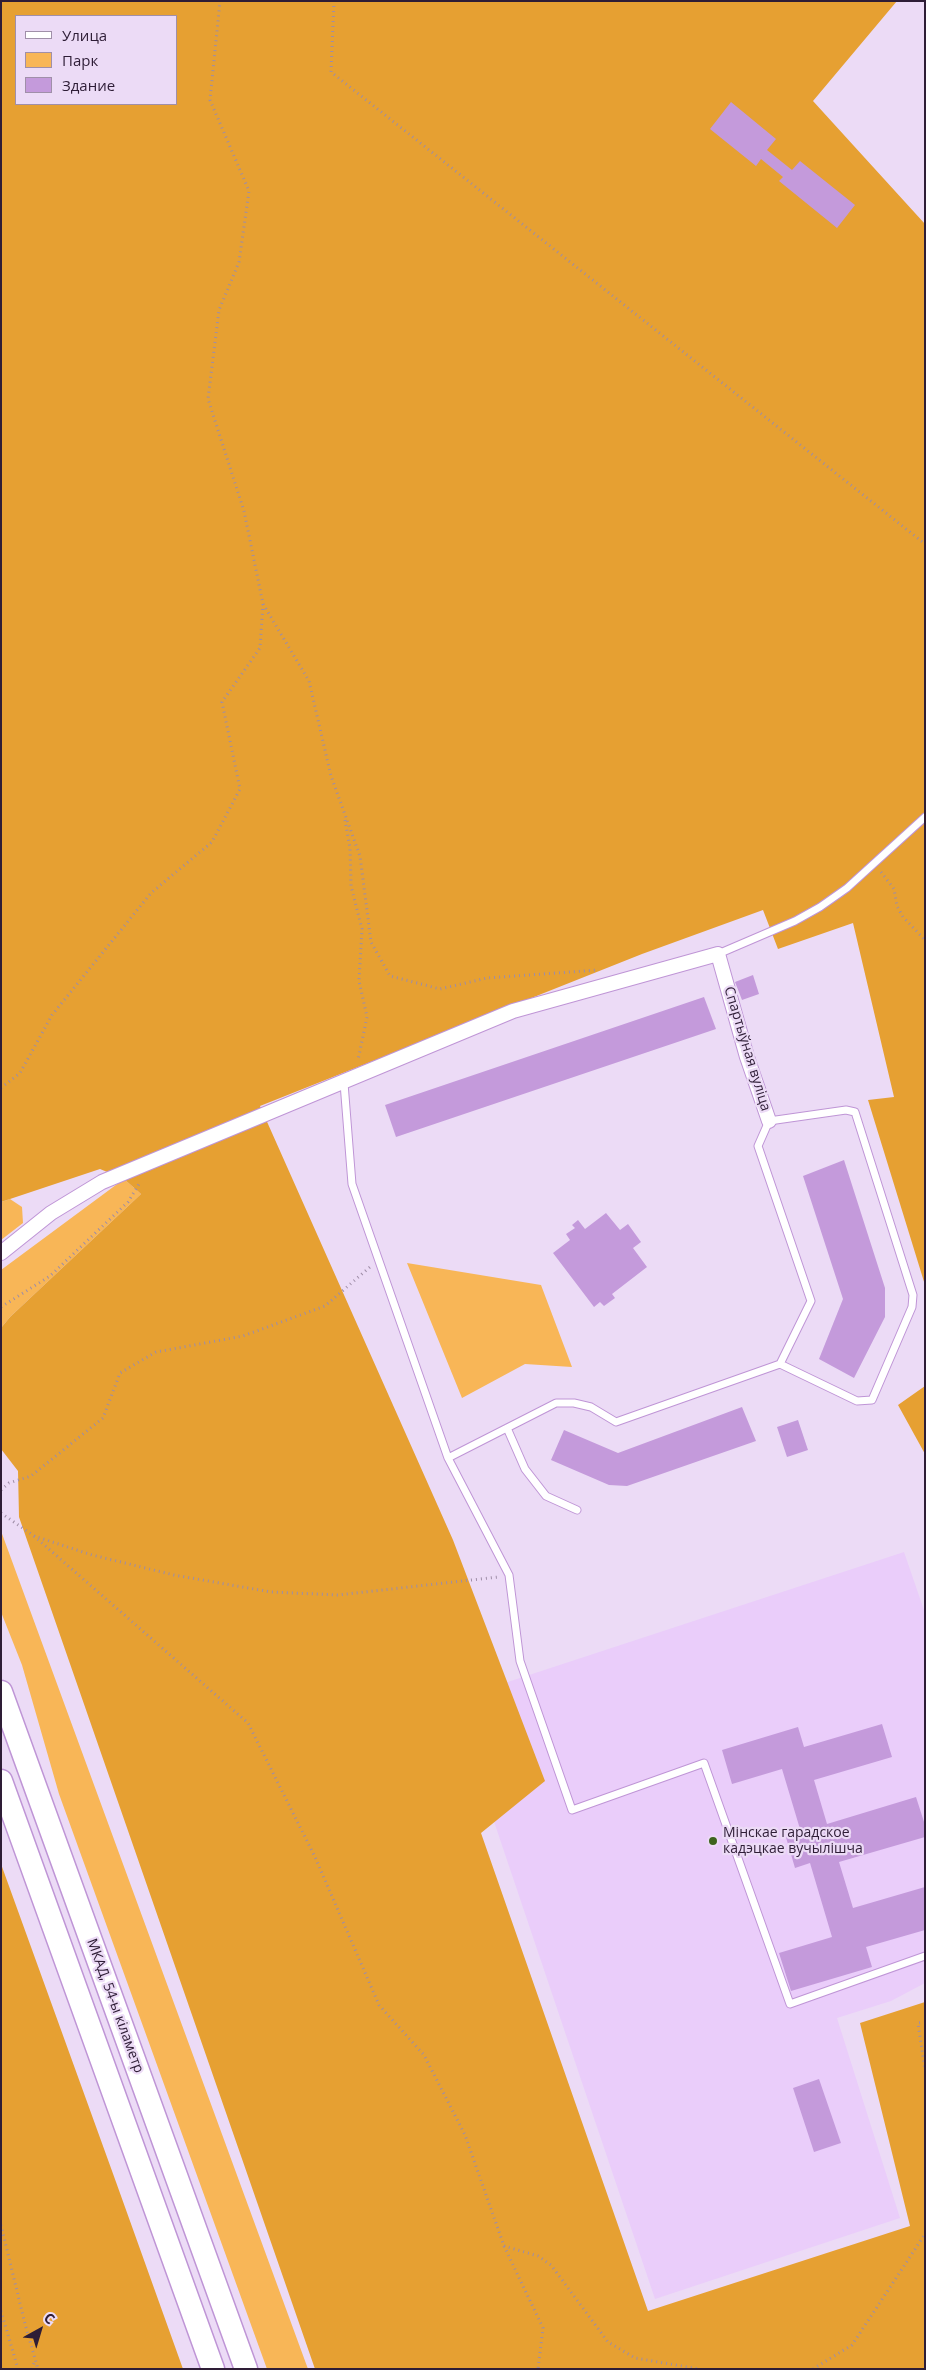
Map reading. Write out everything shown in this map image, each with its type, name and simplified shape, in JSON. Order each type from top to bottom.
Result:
[{"type":"highway","name":"МКАД, 54-ы кіламетр","points":[[1,1692],[246,2369]]},
{"type":"highway","points":[[1,1781],[213,2369]]},
{"type":"street","points":[[1,1253],[51,1212],[102,1182],[344,1083],[513,1011],[718,954]]},
{"type":"street","name":"Спартыўная вуліца","points":[[718,954],[769,1121]]},
{"type":"lane","points":[[718,954],[795,921],[820,907],[847,888],[925,816]]},
{"type":"lane","points":[[344,1083],[352,1184],[448,1458],[509,1575],[520,1661],[572,1810],[704,1764],[790,2004],[925,1956]]},
{"type":"lane","points":[[448,1458],[556,1403],[574,1403],[591,1407],[616,1422],[780,1364],[811,1301],[758,1146],[769,1121],[846,1110],[855,1112],[913,1294],[912,1307],[872,1400],[857,1401],[780,1364]]},
{"type":"lane","points":[[507,1428],[525,1469],[546,1496],[577,1510]]},
{"type":"path","points":[[1,1088],[20,1073],[52,1015],[151,893],[212,842],[240,789],[222,702],[260,648],[263,604],[244,511],[208,399],[219,310],[239,262],[249,191],[210,100],[220,1]]},
{"type":"path","points":[[334,1],[331,72],[925,544]]},
{"type":"path","points":[[263,604],[309,681],[331,776],[360,856],[370,942],[390,976],[440,989],[487,978],[602,970]]},
{"type":"path","points":[[344,812],[350,848],[351,886],[362,929],[359,981],[366,1017],[358,1054],[359,1076]]},
{"type":"path","points":[[875,863],[894,889],[897,906],[903,917],[925,940]]},
{"type":"path","points":[[1,1307],[50,1276],[128,1202],[152,1162]]},
{"type":"path","points":[[1,1490],[9,1483],[31,1476],[103,1418],[120,1373],[156,1352],[243,1336],[325,1306],[378,1260]]},
{"type":"path","points":[[1,1513],[34,1536],[248,1723],[316,1857],[379,2005],[424,2055],[465,2134],[504,2246],[543,2328],[538,2369]]},
{"type":"path","points":[[34,1536],[92,1555],[174,1575],[271,1592],[338,1595],[509,1575]]},
{"type":"path","points":[[925,2022],[918,2023],[925,2070]]},
{"type":"path","points":[[1,2225],[38,2369]]},
{"type":"path","points":[[813,2369],[852,2345],[925,2234]]},
{"type":"path","points":[[504,2246],[538,2256],[551,2265],[608,2342],[635,2358],[699,2369]]},
{"type":"path","points":[[1,2311],[18,2369]]},
{"type":"path","points":[[32,2369],[35,2359]]},
{"type":"shaded area","points":[[1,1],[897,1],[813,101],[925,224],[925,1285],[868,1100],[894,1097],[853,923],[778,949],[763,910],[642,954],[260,1106],[453,1540],[545,1781],[481,1833],[648,2311],[910,2226],[860,2023],[925,2002],[925,2369],[315,2369],[19,1517],[18,1471],[1,1449],[1,1328],[10,1317],[141,1194],[124,1179],[100,1169],[1,1202]]},
{"type":"shaded area","points":[[925,1386],[925,1454],[898,1405]]},
{"type":"shaded area","name":"Мінскае гарадское кадэцкае вучылішча","points":[[904,1552],[925,1613],[925,1983],[891,2001],[837,2018],[900,2218],[655,2299],[453,1700]]},
{"type":"shaded area","points":[[1,1864],[116,2182],[183,2369],[1,2369]]},
{"type":"green space","points":[[124,1179],[141,1194],[10,1317],[1,1328],[1,1270]]},
{"type":"green space","points":[[10,1199],[22,1207],[23,1223],[1,1240],[1,1202]]},
{"type":"green space","points":[[407,1263],[541,1285],[572,1367],[525,1364],[462,1398]]},
{"type":"green space","points":[[1,1531],[308,2369],[267,2369],[59,1794],[22,1665],[1,1612]]},
{"type":"building","points":[[731,102],[776,139],[767,150],[792,170],[800,161],[855,205],[837,228],[779,181],[783,177],[761,159],[756,166],[710,129]]},
{"type":"building","points":[[753,975],[759,994],[742,1000],[735,982]]},
{"type":"building","points":[[704,997],[716,1029],[396,1137],[385,1105]]},
{"type":"building","points":[[844,1160],[885,1288],[885,1317],[854,1378],[819,1359],[843,1299],[803,1176]]},
{"type":"building","points":[[606,1213],[620,1230],[628,1224],[641,1242],[633,1248],[647,1267],[612,1294],[615,1298],[604,1306],[600,1302],[594,1307],[553,1253],[570,1240],[566,1234],[575,1228],[572,1225],[578,1220],[585,1229]]},
{"type":"building","points":[[742,1407],[756,1441],[627,1486],[609,1485],[551,1460],[564,1430],[618,1453]]},
{"type":"building","points":[[798,1420],[808,1450],[787,1457],[777,1427]]},
{"type":"building","name":"Мінскае гарадское кадэцкае вучылішча","points":[[882,1724],[892,1757],[814,1780],[827,1824],[916,1797],[925,1825],[925,1837],[839,1862],[853,1908],[925,1887],[925,1930],[866,1947],[872,1967],[791,1991],[779,1953],[832,1937],[810,1863],[795,1868],[785,1834],[800,1829],[782,1769],[732,1784],[722,1750],[798,1727],[804,1747]]},
{"type":"building","points":[[819,2079],[841,2143],[814,2152],[793,2088]]},
{"type":"place","name":"Мінскае гарадское кадэцкае вучылішча","points":[[713,1841]]}]
